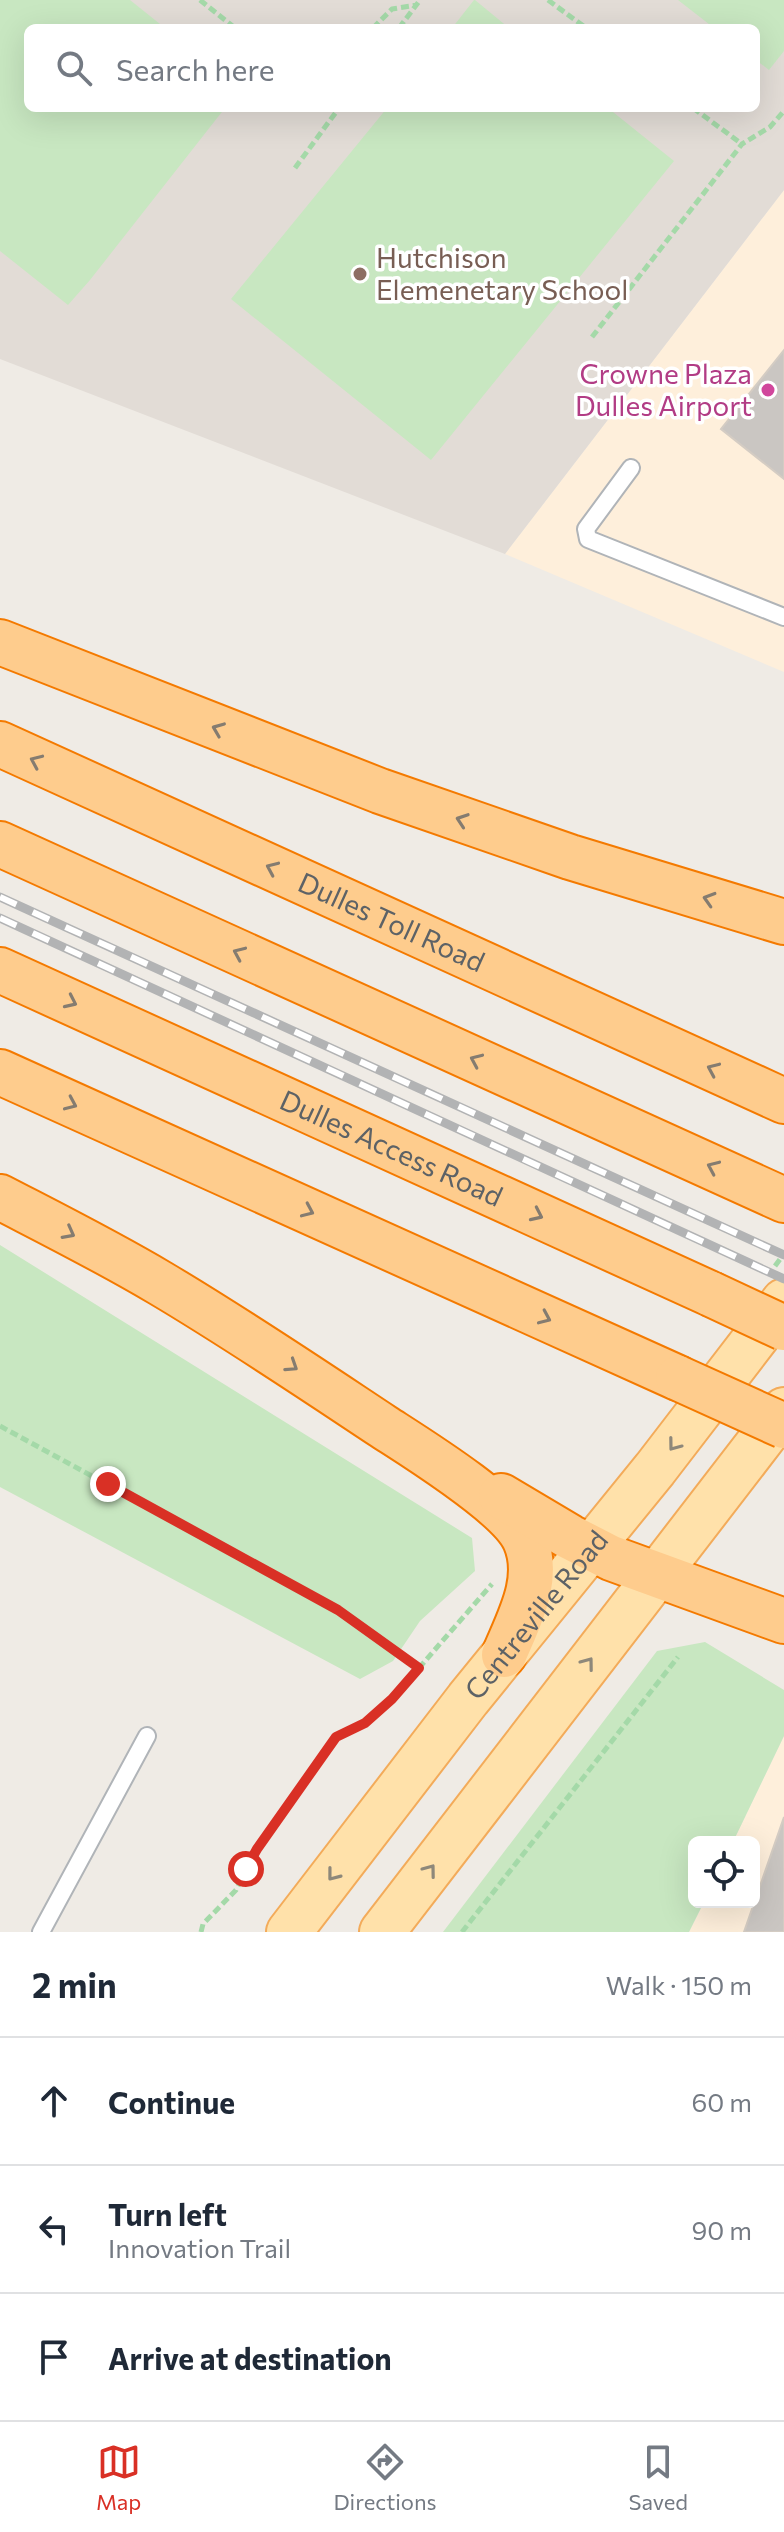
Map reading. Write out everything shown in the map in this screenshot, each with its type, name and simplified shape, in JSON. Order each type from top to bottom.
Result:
[{"type":"highway","points":[[0,642],[380,791],[570,857],[784,922]]},
{"type":"highway","name":"Dulles Toll Road","points":[[0,744],[784,1101]]},
{"type":"highway","points":[[0,844],[784,1200]]},
{"type":"highway","name":"Dulles Access Road","points":[[0,970],[784,1328]]},
{"type":"highway","points":[[0,1072],[784,1426]]},
{"type":"highway","points":[[0,1197],[116,1258],[206,1311],[449,1469],[526,1509],[591,1548],[784,1621]]},
{"type":"highway","points":[[449,1469],[513,1521],[528,1547],[531,1566],[528,1596],[504,1655]]},
{"type":"main road","name":"Centreville Road","points":[[289,1932],[784,1301]]},
{"type":"main road","points":[[382,1932],[784,1410]]},
{"type":"lane","points":[[631,468],[586,529],[588,539],[784,617]]},
{"type":"lane","points":[[41,1932],[147,1736]]},
{"type":"path","points":[[200,0],[230,24]]},
{"type":"path","points":[[548,0],[581,24]]},
{"type":"path","points":[[377,24],[392,9],[419,2]]},
{"type":"path","points":[[402,24],[419,2]]},
{"type":"path","points":[[592,337],[742,144],[770,127],[784,111]]},
{"type":"path","points":[[295,168],[336,112]]},
{"type":"path","points":[[698,112],[742,144]]},
{"type":"path","points":[[0,1426],[338,1610],[419,1668]]},
{"type":"path","points":[[201,1932],[203,1924],[236,1890],[257,1849],[336,1737],[365,1723],[392,1699],[495,1581]]},
{"type":"path","points":[[462,1932],[678,1657]]},
{"type":"shaded area","name":"Hutchison Elemenetary School","points":[[0,0],[784,0],[784,190],[505,554],[0,359]]},
{"type":"shaded area","points":[[784,190],[784,672],[505,554]]},
{"type":"shaded area","points":[[784,1736],[784,1932],[689,1932],[701,1908],[760,1908],[760,1836],[736,1836]]},
{"type":"green space","points":[[0,0],[130,0],[160,24],[24,24],[24,112],[222,112],[68,305],[0,251]]},
{"type":"green space","points":[[475,0],[504,24],[455,24]]},
{"type":"green space","points":[[678,0],[784,0],[784,51],[769,70],[760,63],[760,24],[709,24]]},
{"type":"green space","points":[[384,112],[613,112],[674,161],[431,460],[231,299]]},
{"type":"green space","points":[[0,1245],[472,1538],[475,1571],[420,1621],[393,1661],[360,1679],[0,1487]]},
{"type":"green space","points":[[705,1642],[784,1690],[784,1736],[736,1836],[688,1836],[688,1908],[701,1908],[689,1932],[443,1932],[657,1651]]},
{"type":"building","name":"Crowne Plaza Dulles Airport","points":[[784,350],[784,479],[721,429]]},
{"type":"building","points":[[784,1817],[784,1932],[744,1932],[752,1908],[760,1908],[760,1886]]},
{"type":"railway","points":[[0,897],[784,1255]]},
{"type":"railway","points":[[0,918],[784,1279]]},
{"type":"place","name":"Hutchison Elemenetary School","points":[[360,274]]},
{"type":"place","name":"Crowne Plaza Dulles Airport","points":[[768,390]]},
{"type":"route","points":[[108,1484],[338,1610],[419,1668],[392,1699],[365,1723],[336,1737],[314,1765],[246,1869]]}]
